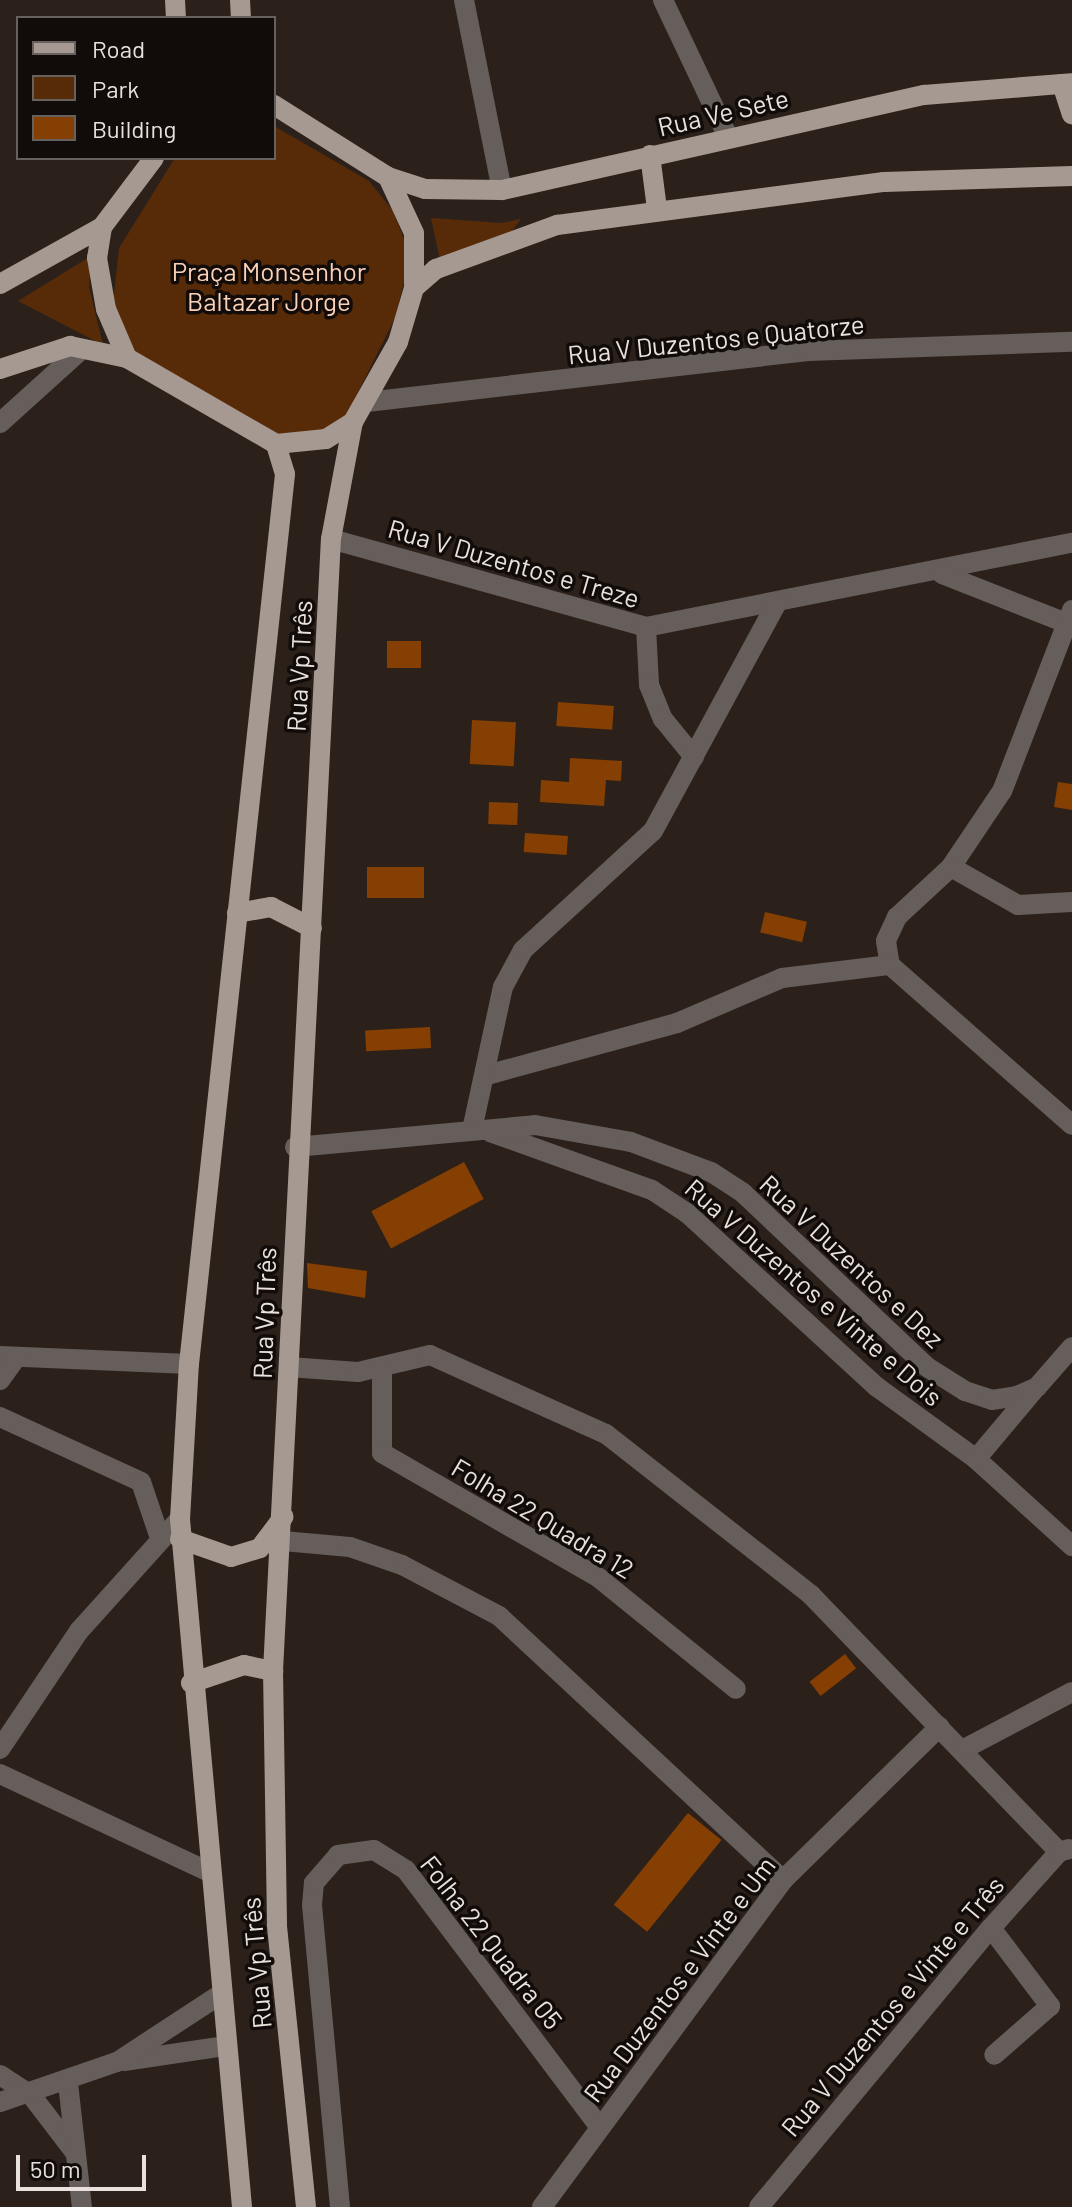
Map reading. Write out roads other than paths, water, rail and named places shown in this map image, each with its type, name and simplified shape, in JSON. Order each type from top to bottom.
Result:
[{"type":"main road","name":"Rua Ve Sete","points":[[276,106],[388,177],[436,190],[502,190],[727,135],[924,95],[1067,83]]},
{"type":"main road","points":[[1067,83],[1072,114]]},
{"type":"main road","points":[[650,155],[657,209]]},
{"type":"main road","points":[[0,284],[102,227],[152,160]]},
{"type":"main road","points":[[414,288],[436,269],[505,242],[657,209],[884,182],[1071,170]]},
{"type":"main road","points":[[0,369],[70,346],[127,358],[276,444],[297,447],[353,422],[398,342],[414,288],[414,233],[388,177]]},
{"type":"main road","points":[[102,227],[97,258],[106,309],[127,358]]},
{"type":"main road","name":"Rua Vp Três","points":[[306,2207],[277,1924],[273,1671],[283,1541],[295,1147],[312,928],[331,539],[353,422]]},
{"type":"main road","name":"Rua Vp Três","points":[[242,2207],[191,1683],[173,1532],[285,474],[276,444]]},
{"type":"main road","points":[[237,913],[271,907],[312,928]]},
{"type":"main road","points":[[173,1532],[240,1556],[260,1548],[283,1517]]},
{"type":"main road","points":[[191,1683],[244,1665],[273,1671]]},
{"type":"street","points":[[464,0],[502,190]]},
{"type":"street","points":[[663,0],[727,135]]},
{"type":"street","name":"Rua V Duzentos e Quatorze","points":[[367,402],[808,351],[1072,342]]},
{"type":"street","points":[[0,423],[82,349]]},
{"type":"street","name":"Rua V Duzentos e Treze","points":[[331,539],[646,627],[941,574],[1072,543]]},
{"type":"street","points":[[941,574],[1070,617],[1002,791],[951,867],[897,917],[886,941],[890,965],[1072,1125]]},
{"type":"street","points":[[481,1131],[487,1075],[503,987],[523,950],[653,831],[777,603]]},
{"type":"street","points":[[646,627],[649,685],[663,719],[694,757]]},
{"type":"street","points":[[951,867],[1018,905],[1072,902]]},
{"type":"street","points":[[487,1075],[677,1023],[782,978],[890,965]]},
{"type":"street","name":"Rua V Duzentos e Dez","points":[[295,1147],[535,1125],[589,1133],[711,1172],[790,1234],[948,1383],[992,1400],[1037,1387]]},
{"type":"street","name":"Rua V Duzentos e Vinte e Dois","points":[[481,1131],[652,1190],[687,1213],[877,1387],[976,1459],[1072,1546]]},
{"type":"street","points":[[976,1459],[1072,1347]]},
{"type":"street","points":[[289,1367],[382,1369],[430,1355],[606,1434],[811,1595],[939,1727],[1065,1850]]},
{"type":"street","points":[[0,1380],[8,1357],[189,1364]]},
{"type":"street","name":"Folha 22 Quadra 12","points":[[382,1369],[382,1453],[599,1578],[736,1689]]},
{"type":"street","points":[[0,1417],[141,1482],[173,1532],[79,1631],[0,1749]]},
{"type":"street","points":[[283,1541],[350,1547],[402,1565],[499,1616],[783,1880]]},
{"type":"street","points":[[962,1750],[1072,1692]]},
{"type":"street","name":"Rua Duzentos e Vinte e Um","points":[[542,2207],[783,1880],[939,1727]]},
{"type":"street","points":[[0,1774],[209,1872]]},
{"type":"street","name":"Folha 22 Quadra 05","points":[[340,2207],[312,1905],[314,1883],[338,1855],[374,1850],[406,1870],[599,2126]]},
{"type":"street","name":"Rua V Duzentos e Vinte e Três","points":[[759,2207],[991,1928],[1065,1850]]},
{"type":"street","points":[[991,1928],[1050,2006],[994,2055]]},
{"type":"street","points":[[0,2102],[68,2083],[117,2062],[221,1994]]},
{"type":"street","points":[[117,2062],[226,2046]]},
{"type":"street","points":[[0,2075],[31,2095],[74,2151]]},
{"type":"street","points":[[68,2083],[82,2207]]},
{"type":"park label","name":"Praça Monsenhor Baltazar Jorge","points":[[269,286]]}]
